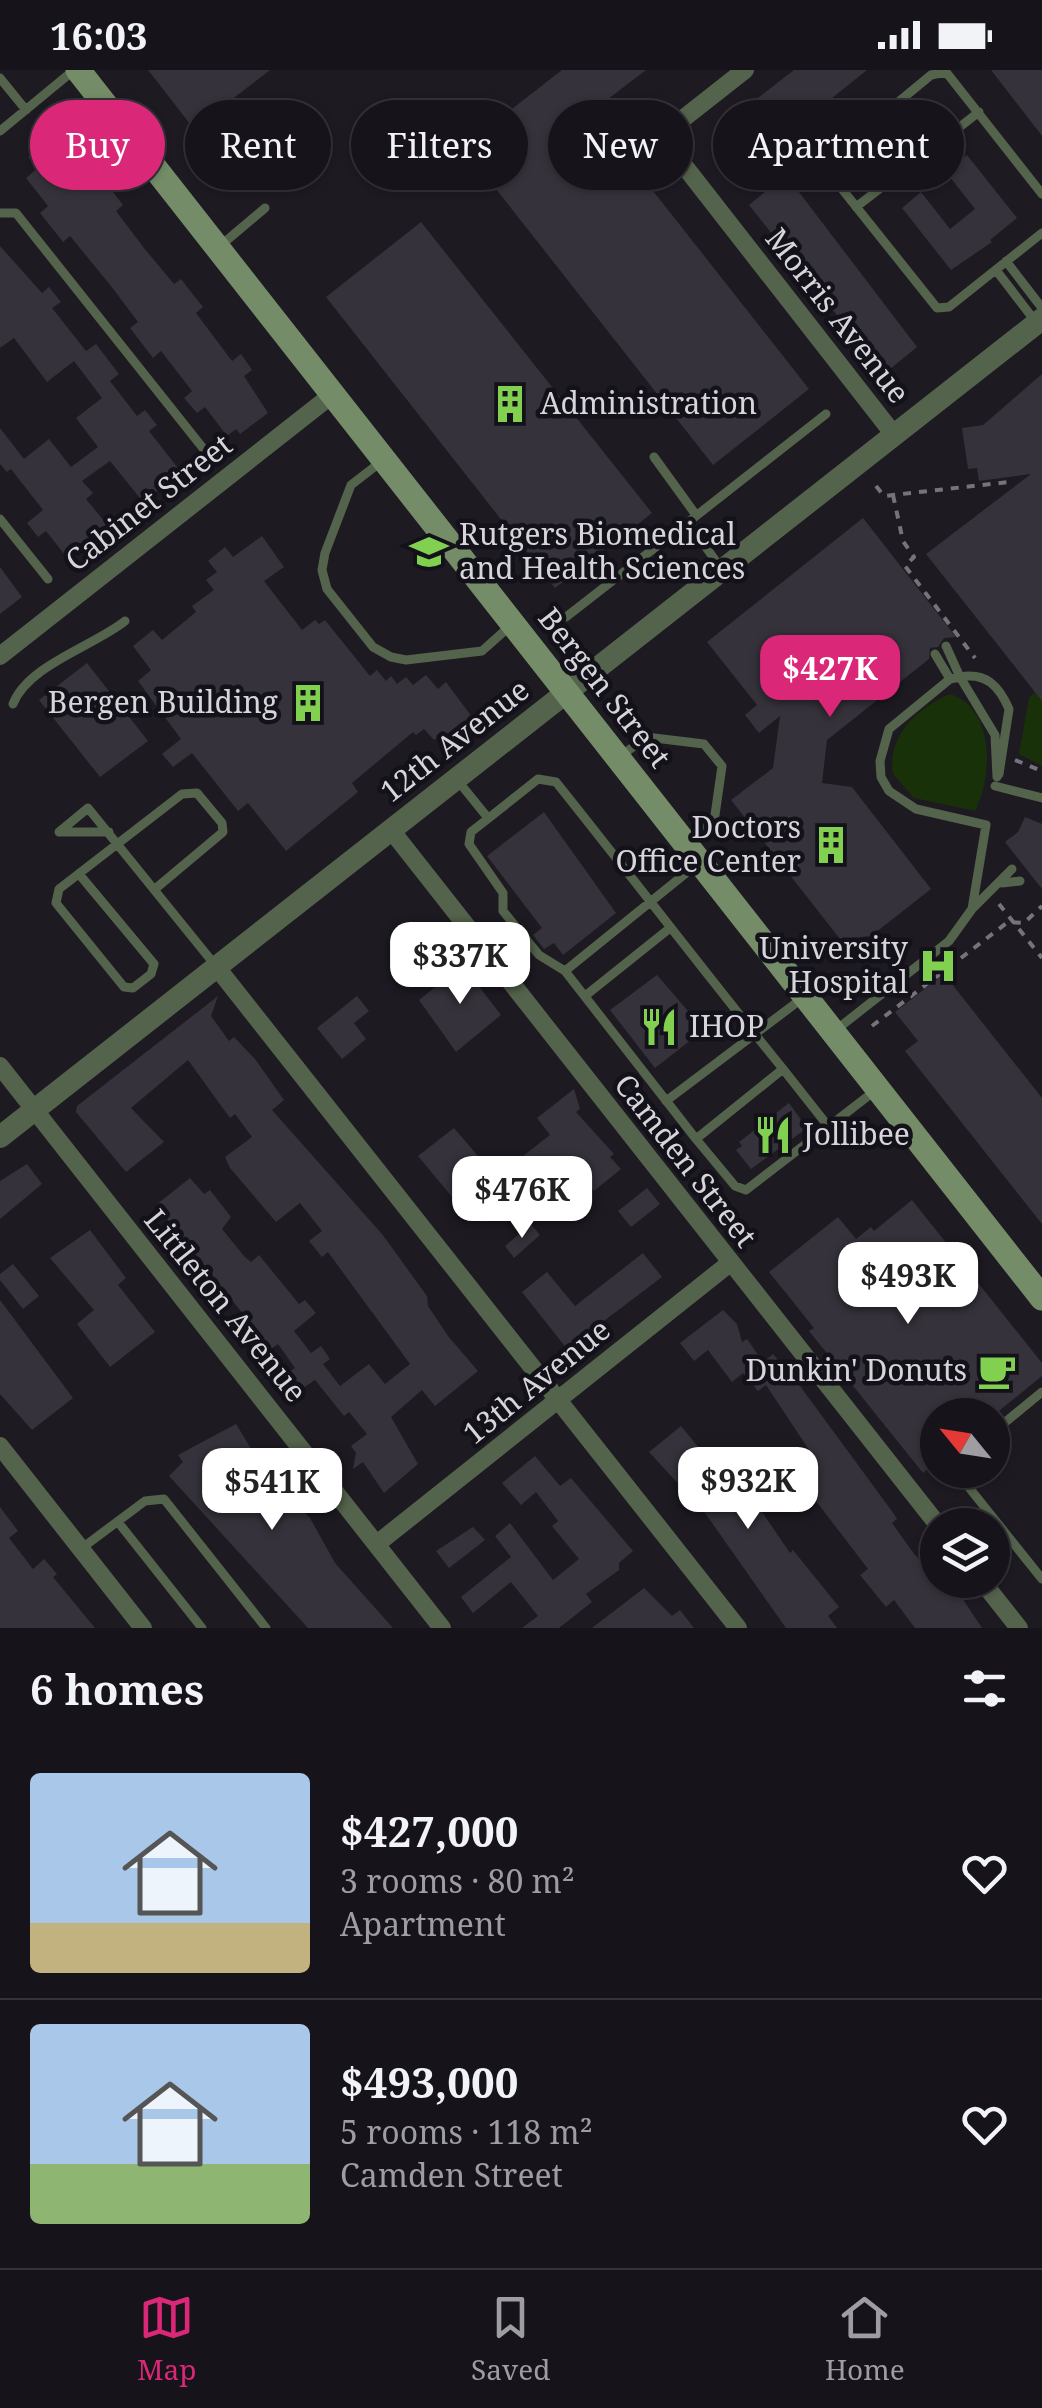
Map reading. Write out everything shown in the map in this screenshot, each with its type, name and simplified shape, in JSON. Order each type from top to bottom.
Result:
[{"type":"main road","name":"Bergen Street","points":[[76,70],[568,690],[692,855],[1042,1298]]},
{"type":"street","name":"Morris Avenue","points":[[745,70],[661,136],[895,436]]},
{"type":"street","name":"12th Avenue","points":[[0,1137],[895,436],[1040,317]]},
{"type":"street","name":"Cabinet Street","points":[[0,656],[333,394]]},
{"type":"street","name":"Camden Street","points":[[391,830],[925,1508]]},
{"type":"street","points":[[216,966],[738,1628]]},
{"type":"street","name":"Littleton Avenue","points":[[0,1066],[442,1628]]},
{"type":"street","name":"13th Avenue","points":[[378,1543],[730,1263]]},
{"type":"street","points":[[0,1446],[143,1628]]},
{"type":"street","points":[[995,1598],[1019,1628]]},
{"type":"lane","points":[[0,132],[76,70]]},
{"type":"lane","points":[[1042,194],[946,72],[931,74],[828,158],[828,171],[937,308],[949,307],[1042,233]]},
{"type":"lane","points":[[0,78],[26,110]]},
{"type":"lane","points":[[856,208],[979,112]]},
{"type":"lane","points":[[218,248],[265,208]]},
{"type":"lane","points":[[0,213],[16,213],[210,457]]},
{"type":"lane","points":[[1006,261],[1040,317]]},
{"type":"lane","points":[[996,270],[1040,317]]},
{"type":"lane","points":[[566,617],[826,414]]},
{"type":"lane","points":[[654,457],[722,569]]},
{"type":"lane","points":[[385,459],[351,485],[325,553],[327,589],[373,647],[406,660],[482,650],[513,624]]},
{"type":"lane","points":[[0,519],[48,579]]},
{"type":"lane","points":[[13,704],[22,688],[67,654],[103,639],[125,622]]},
{"type":"lane","points":[[946,646],[955,678]]},
{"type":"lane","points":[[935,654],[994,735],[996,782]]},
{"type":"lane","points":[[972,909],[986,826],[916,809],[888,791],[881,777],[880,761],[888,729],[955,678],[976,674],[987,678],[1009,709],[1005,753],[996,782]]},
{"type":"lane","points":[[565,971],[651,902],[692,855],[715,815],[722,766],[704,744],[646,737],[618,758]]},
{"type":"lane","points":[[456,778],[488,818]]},
{"type":"lane","points":[[828,1126],[552,780],[538,779],[471,832],[470,851],[502,893],[503,911],[538,955],[565,971],[735,1186],[746,1190],[878,1088]]},
{"type":"lane","points":[[996,782],[1042,798]]},
{"type":"lane","points":[[80,874],[154,964],[152,974],[133,988],[124,988],[56,903],[58,891],[182,794],[199,794],[222,822],[223,832],[155,888]]},
{"type":"lane","points":[[109,832],[59,832],[88,808],[109,832],[155,888],[216,966]]},
{"type":"lane","points":[[834,1032],[949,942],[972,909],[1012,869]]},
{"type":"lane","points":[[1002,883],[1020,881]]},
{"type":"lane","points":[[585,996],[670,928]]},
{"type":"lane","points":[[666,1101],[806,996]]},
{"type":"lane","points":[[696,1139],[783,1069]]},
{"type":"lane","points":[[1010,1418],[1042,1392]]},
{"type":"lane","points":[[969,1488],[1042,1579]]},
{"type":"lane","points":[[82,1548],[152,1497],[164,1499],[266,1628]]},
{"type":"lane","points":[[123,1518],[202,1628]]},
{"type":"path","points":[[876,486],[884,496],[1009,482]]},
{"type":"path","points":[[893,495],[903,541],[914,551],[906,566],[975,658]]},
{"type":"path","points":[[1015,760],[1042,771]]},
{"type":"path","points":[[999,904],[1042,958]]},
{"type":"path","points":[[872,1026],[1008,922],[1034,917],[1042,906]]},
{"type":"green space","points":[[1035,692],[1042,701],[1042,766],[1019,754],[1029,698]]},
{"type":"green space","points":[[950,694],[975,713],[986,745],[985,780],[975,811],[914,798],[893,774],[895,748],[906,725],[926,707]]},
{"type":"building","points":[[148,70],[270,70],[231,100],[185,100],[185,117]]},
{"type":"building","points":[[562,70],[646,70],[607,100],[548,100],[548,190],[652,190],[809,389],[713,465],[497,190],[528,190],[528,100],[523,100]]},
{"type":"building","points":[[794,70],[867,70],[830,100],[755,100]]},
{"type":"building","points":[[991,70],[1042,70],[1042,136]]},
{"type":"building","points":[[967,155],[1017,218],[992,242],[951,270],[902,208],[921,192],[950,229],[975,209],[960,190],[964,190]]},
{"type":"building","points":[[35,190],[112,190],[123,205],[116,211],[174,284],[181,279],[203,307],[196,313],[232,361],[241,354],[252,370],[244,376],[268,413],[240,434],[236,429],[227,436],[205,407],[197,413],[184,398],[192,391],[161,351],[153,358],[130,328],[138,322],[111,286],[70,236],[63,242],[40,213],[48,206]]},
{"type":"building","points":[[768,190],[797,190],[917,347],[884,374],[749,205]]},
{"type":"building","name":"Administration","points":[[421,222],[652,513],[555,588],[326,297]]},
{"type":"building","points":[[0,246],[42,293],[49,287],[61,302],[52,308],[86,351],[96,344],[119,374],[110,381],[137,416],[145,410],[157,425],[149,431],[181,472],[143,502],[110,461],[82,481],[93,493],[86,499],[109,527],[68,559],[46,531],[38,537],[27,523],[43,510],[11,469],[7,472],[0,464],[0,428],[24,459],[49,439],[71,467],[98,447],[76,418],[102,398],[74,361],[47,382],[14,338],[0,348]]},
{"type":"building","points":[[1042,374],[1042,701],[926,554],[1031,474],[979,481],[977,468],[968,469],[962,428],[983,425]]},
{"type":"building","points":[[863,518],[956,637],[944,638],[938,647],[930,648],[929,659],[827,740],[822,783],[852,787],[931,889],[871,936],[840,939],[731,800],[773,768],[780,716],[759,733],[745,715],[757,705],[707,642]]},
{"type":"building","name":"Bergen Building","points":[[262,536],[284,567],[264,581],[302,630],[315,620],[319,624],[325,620],[370,676],[377,670],[386,681],[391,676],[397,684],[406,677],[413,685],[426,675],[438,689],[446,682],[472,717],[443,739],[439,736],[434,740],[424,729],[416,735],[413,732],[352,783],[358,792],[286,851],[248,803],[238,811],[192,753],[173,767],[162,754],[181,739],[138,681],[151,670],[133,646],[153,630],[162,640],[196,612],[192,606],[214,590],[206,580],[217,572],[208,561],[225,547],[233,557]]},
{"type":"building","points":[[0,567],[22,597],[0,614]]},
{"type":"building","points":[[87,663],[148,741],[100,777],[39,700]]},
{"type":"building","points":[[544,812],[616,913],[563,955],[554,943],[544,949],[533,935],[542,928],[487,856]]},
{"type":"building","points":[[1025,817],[1042,824],[1042,889],[1005,842],[1018,832]]},
{"type":"building","points":[[478,961],[484,969],[474,980],[501,1015],[456,1052],[419,1000],[463,965],[467,969]]},
{"type":"building","points":[[944,974],[1042,1098],[1042,1224],[905,1051],[918,1041],[895,1012]]},
{"type":"building","name":"IHOP","points":[[657,975],[694,1018],[690,1021],[700,1033],[655,1068],[610,1010]]},
{"type":"building","points":[[218,996],[211,1016],[229,1041],[234,1037],[255,1059],[284,1100],[272,1110],[382,1234],[427,1296],[428,1306],[448,1336],[478,1371],[435,1406],[422,1390],[391,1417],[418,1464],[384,1493],[363,1462],[353,1469],[356,1453],[351,1446],[367,1434],[349,1412],[344,1416],[315,1380],[302,1389],[289,1372],[295,1368],[278,1344],[271,1349],[156,1205],[190,1178],[204,1194],[210,1190],[231,1217],[222,1229],[244,1256],[251,1262],[259,1255],[299,1304],[305,1300],[316,1313],[294,1331],[311,1353],[321,1346],[330,1359],[323,1364],[340,1386],[369,1364],[385,1384],[410,1364],[328,1252],[322,1257],[309,1241],[322,1231],[300,1203],[276,1222],[230,1168],[225,1157],[252,1137],[235,1114],[230,1118],[188,1060],[131,1108],[164,1142],[126,1172],[76,1112],[77,1106]]},
{"type":"building","points":[[357,996],[369,1011],[354,1023],[366,1039],[342,1059],[317,1028]]},
{"type":"building","points":[[574,1089],[580,1109],[576,1112],[614,1154],[610,1157],[621,1169],[594,1191],[576,1169],[564,1178],[561,1173],[543,1188],[537,1180],[483,1222],[462,1199],[457,1203],[418,1156],[454,1128],[496,1177],[550,1135],[537,1118]]},
{"type":"building","name":"Jollibee","points":[[789,1103],[807,1128],[751,1169],[736,1150],[742,1146],[739,1142]]},
{"type":"building","points":[[27,1164],[42,1184],[0,1219],[0,1181]]},
{"type":"building","points":[[647,1188],[660,1204],[631,1227],[618,1211]]},
{"type":"building","points":[[912,1200],[1042,1363],[1042,1376],[1010,1402],[1010,1398],[920,1398],[920,1469],[809,1331],[814,1328],[769,1272],[838,1217],[856,1239],[871,1227],[874,1231]]},
{"type":"building","points":[[531,1224],[540,1235],[514,1258],[505,1246]]},
{"type":"building","points":[[90,1230],[126,1278],[118,1285],[155,1332],[110,1367],[77,1324],[94,1310],[50,1258]]},
{"type":"building","points":[[643,1253],[662,1277],[567,1349],[522,1292],[547,1272],[575,1306]]},
{"type":"building","points":[[13,1264],[39,1296],[23,1309],[0,1280],[0,1274]]},
{"type":"building","points":[[0,1300],[73,1398],[32,1430],[0,1394]]},
{"type":"building","points":[[723,1310],[737,1324],[742,1342],[747,1339],[763,1362],[773,1354],[894,1514],[897,1519],[892,1523],[920,1561],[920,1598],[962,1598],[982,1628],[915,1628],[894,1600],[886,1607],[860,1575],[868,1569],[793,1471],[813,1456],[766,1385],[758,1391],[743,1373],[732,1382],[708,1350],[694,1361],[680,1343]]},
{"type":"building","points":[[236,1424],[261,1465],[310,1518],[335,1563],[393,1628],[308,1628],[169,1476],[183,1462],[178,1455]]},
{"type":"building","points":[[681,1426],[708,1459],[713,1455],[728,1473],[750,1456],[761,1470],[743,1484],[790,1553],[793,1550],[839,1607],[828,1616],[837,1628],[786,1628],[705,1513],[649,1452]]},
{"type":"building","points":[[535,1456],[560,1486],[571,1478],[633,1551],[619,1563],[619,1570],[586,1594],[592,1602],[559,1628],[522,1628],[538,1616],[511,1582],[473,1613],[461,1597],[511,1557],[495,1536],[510,1523],[553,1580],[579,1559],[552,1526],[558,1521],[536,1492],[521,1505],[502,1483]]},
{"type":"building","points":[[0,1507],[18,1531],[9,1538],[33,1569],[44,1559],[57,1574],[53,1577],[95,1628],[0,1628]]},
{"type":"building","points":[[473,1527],[485,1540],[449,1568],[436,1551]]},
{"type":"building","points":[[644,1588],[672,1616],[680,1610],[694,1628],[592,1628]]},
{"type":"place","name":"Administration","points":[[510,404]]},
{"type":"place","name":"Rutgers Biomedical and Health Sciences","points":[[429,552]]},
{"type":"place","name":"Bergen Building","points":[[308,703]]},
{"type":"place","name":"Doctors Office Center","points":[[831,845]]},
{"type":"place","name":"University Hospital","points":[[938,966]]},
{"type":"place","name":"IHOP","points":[[659,1027]]},
{"type":"place","name":"Jollibee","points":[[773,1135]]},
{"type":"place","name":"Dunkin' Donuts","points":[[997,1371]]}]
